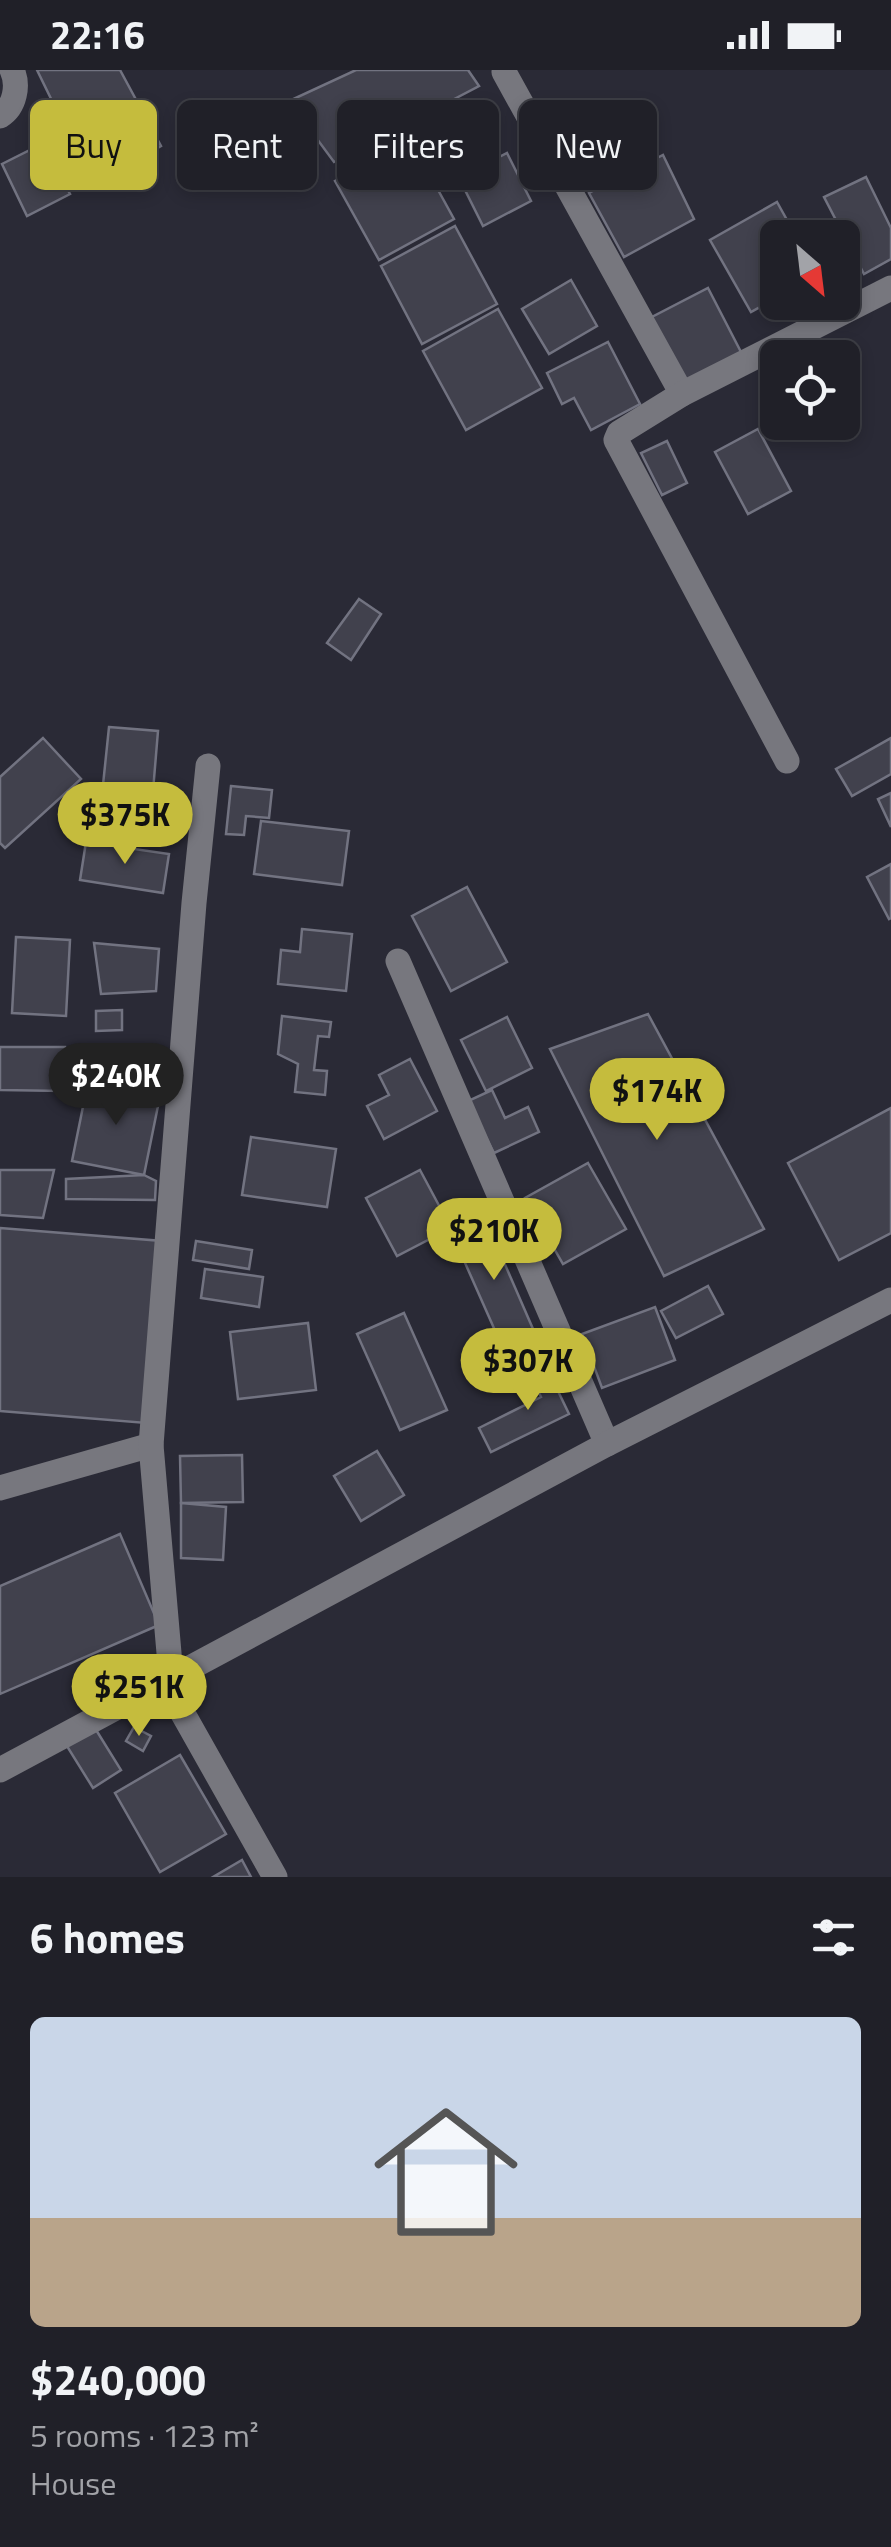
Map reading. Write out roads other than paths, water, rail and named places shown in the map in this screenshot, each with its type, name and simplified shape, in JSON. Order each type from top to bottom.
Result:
[{"type":"street","points":[[0,116],[8,111],[15,94],[12,70]]},
{"type":"street","points":[[504,72],[682,394]]},
{"type":"street","points":[[786,761],[617,447],[620,434],[682,394],[891,288]]},
{"type":"street","points":[[208,766],[151,1444],[168,1678],[275,1877]]},
{"type":"street","points":[[398,960],[607,1444]]},
{"type":"street","points":[[0,1770],[607,1444],[891,1300]]},
{"type":"street","points":[[0,1488],[151,1444]]}]
